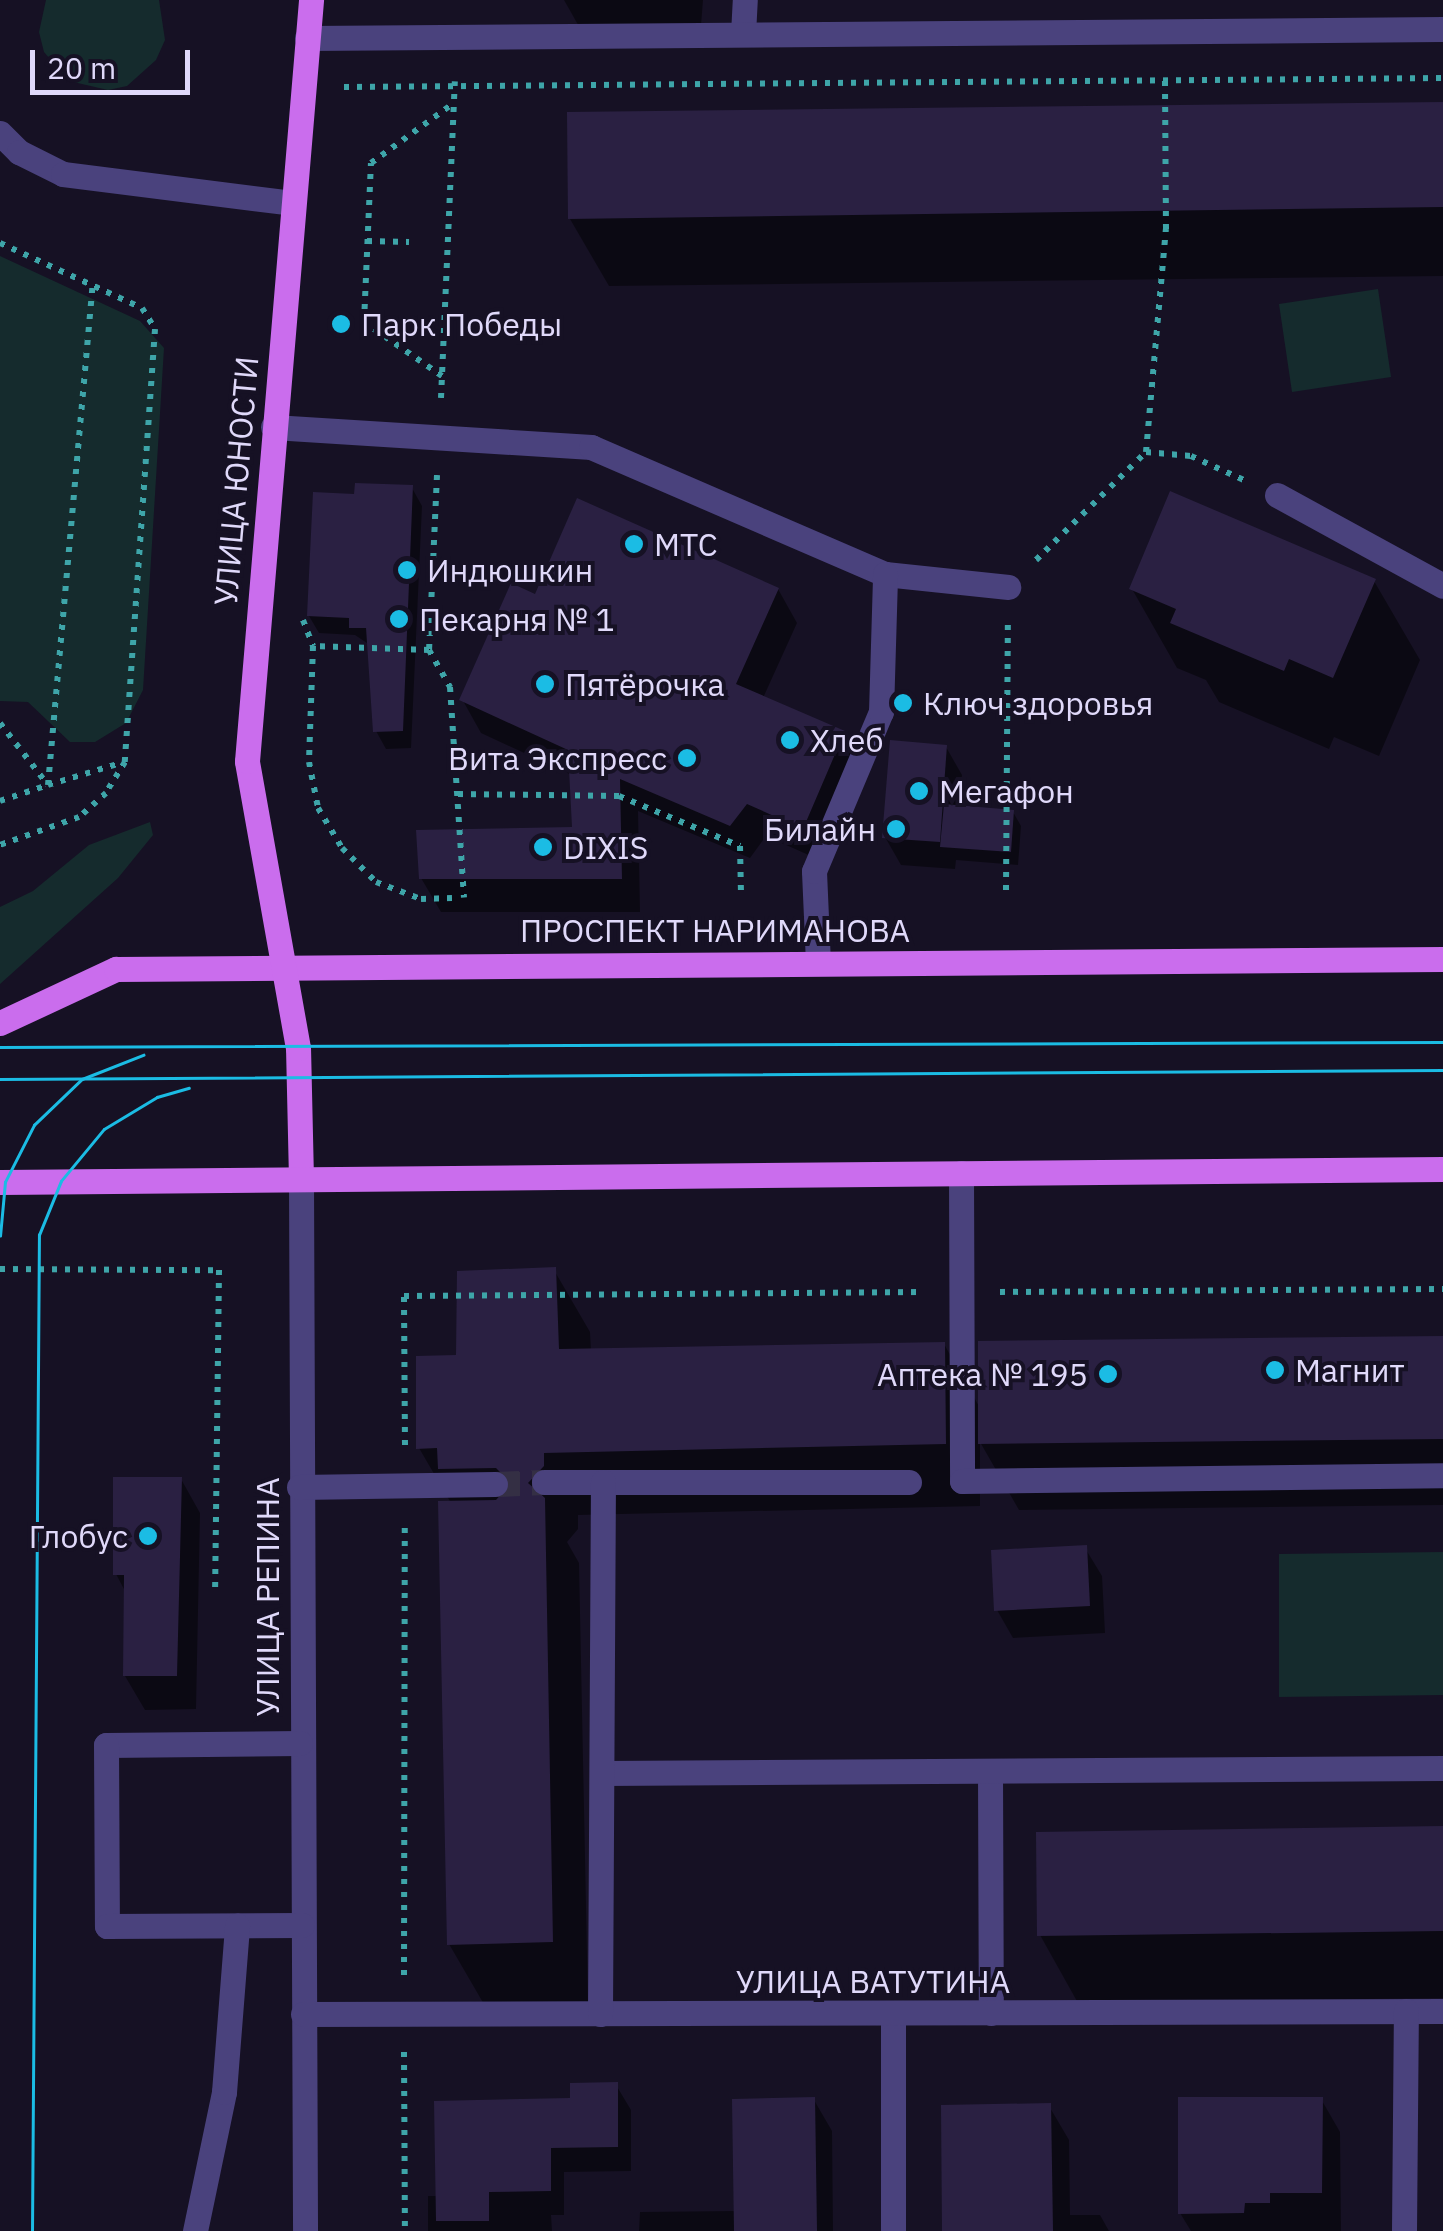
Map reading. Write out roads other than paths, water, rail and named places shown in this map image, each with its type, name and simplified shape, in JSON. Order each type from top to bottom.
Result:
[{"type":"main road","name":"УЛИЦА ЮНОСТИ","points":[[282,965],[247,761],[311,0]]},
{"type":"main road","name":"ПРОСПЕКТ НАРИМАНОВА","points":[[0,1024],[116,968],[1443,959]]},
{"type":"main road","name":"УЛИЦА РЕПИНА","points":[[282,965],[301,1079],[300,1179]]},
{"type":"main road","points":[[0,1182],[1443,1168]]},
{"type":"street","points":[[743,34],[745,0]]},
{"type":"street","points":[[307,38],[1443,29]]},
{"type":"street","points":[[0,132],[20,152],[63,174],[292,203]]},
{"type":"street","points":[[273,428],[591,446],[885,574],[1008,587]]},
{"type":"street","points":[[1277,495],[1443,586]]},
{"type":"street","points":[[818,962],[814,871],[881,712],[885,574]]},
{"type":"street","points":[[961,1173],[962,1481],[1443,1476]]},
{"type":"street","name":"УЛИЦА РЕПИНА","points":[[300,1179],[305,2231]]},
{"type":"street","points":[[544,1482],[909,1482]]},
{"type":"street","points":[[600,2014],[603,1482]]},
{"type":"street","points":[[299,1487],[495,1484]]},
{"type":"street","points":[[300,1742],[106,1745],[107,1926],[302,1925]]},
{"type":"street","points":[[602,1774],[1443,1768]]},
{"type":"street","points":[[990,1771],[991,2013]]},
{"type":"street","points":[[194,2231],[224,2092],[237,1926]]},
{"type":"street","name":"УЛИЦА ВАТУТИНА","points":[[303,2014],[1443,2010]]},
{"type":"street","points":[[1404,2231],[1406,2011]]},
{"type":"street","points":[[893,2013],[894,2231]]},
{"type":"tunnel","points":[[495,1484],[544,1482]]},
{"type":"tram line","points":[[0,1047],[1443,1042]]},
{"type":"tram line","points":[[0,1236],[5,1182],[34,1125],[82,1079],[143,1055]]},
{"type":"tram line","points":[[0,1079],[1443,1070]]},
{"type":"tram line","points":[[32,2231],[39,1235],[61,1181],[104,1129],[157,1097],[189,1088]]},
{"type":"place","name":"Парк Победы","points":[[341,324]]},
{"type":"place","name":"МТС","points":[[634,544]]},
{"type":"place","name":"Индюшкин","points":[[407,570]]},
{"type":"place","name":"Пекарня № 1","points":[[399,619]]},
{"type":"place","name":"Пятёрочка","points":[[545,684]]},
{"type":"place","name":"Ключ здоровья","points":[[903,703]]},
{"type":"place","name":"Хлеб","points":[[790,740]]},
{"type":"place","name":"Вита Экспресс","points":[[687,758]]},
{"type":"place","name":"Мегафон","points":[[919,791]]},
{"type":"place","name":"Билайн","points":[[896,829]]},
{"type":"place","name":"DIXIS","points":[[543,847]]},
{"type":"place","name":"Магнит","points":[[1275,1370]]},
{"type":"place","name":"Аптека № 195","points":[[1108,1374]]},
{"type":"place","name":"Глобус","points":[[148,1536]]}]
